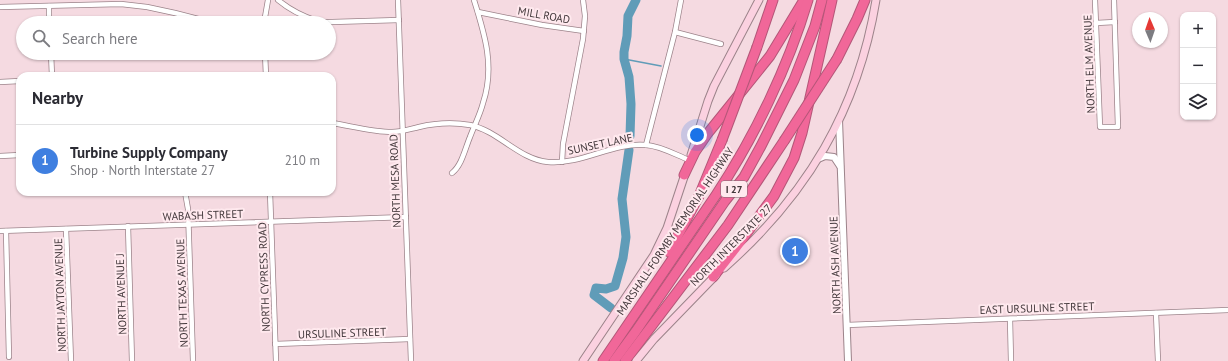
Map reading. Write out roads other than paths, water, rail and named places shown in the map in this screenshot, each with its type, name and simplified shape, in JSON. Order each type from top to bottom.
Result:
[{"type":"highway","points":[[628,324],[689,217],[709,174],[757,47],[773,0]]},
{"type":"highway","points":[[684,174],[708,133],[770,56],[804,0]]},
{"type":"highway","name":"MARSHALL FORMBY MEMORIAL HIGHWAY","points":[[603,361],[727,178],[746,146],[768,102],[787,58],[808,0]]},
{"type":"highway","name":"I 27","points":[[614,361],[725,201],[744,177],[758,153],[794,80],[815,26],[822,0]]},
{"type":"highway","points":[[713,277],[748,233],[774,196],[794,158],[802,133],[832,0]]},
{"type":"highway","points":[[625,361],[728,225],[784,141],[837,59],[865,0]]},
{"type":"main road","points":[[583,361],[654,255],[667,228],[714,86],[759,0]]},
{"type":"main road","name":"NORTH INTERSTATE 27","points":[[636,361],[654,339],[713,277],[745,249],[781,211],[806,178],[840,120],[854,88],[872,25],[876,0]]},
{"type":"street","points":[[265,16],[268,0]]},
{"type":"street","points":[[278,0],[302,16]]},
{"type":"street","name":"NORTH MESA ROAD","points":[[398,0],[411,361]]},
{"type":"street","points":[[452,173],[459,166],[484,101],[489,70],[488,50],[474,0]]},
{"type":"street","points":[[562,162],[563,144],[579,65],[584,31],[585,16],[583,0]]},
{"type":"street","points":[[646,145],[675,32],[681,0]]},
{"type":"street","name":"NORTH ELM AVENUE","points":[[1095,0],[1100,128],[1118,126],[1114,22]]},
{"type":"street","points":[[1096,23],[1114,22],[1114,0]]},
{"type":"street","points":[[0,8],[121,4],[147,7],[189,16]]},
{"type":"street","points":[[49,6],[49,16]]},
{"type":"street","name":"MILL ROAD","points":[[478,12],[542,25],[584,31]]},
{"type":"street","points":[[336,22],[399,20]]},
{"type":"street","points":[[675,32],[721,44]]},
{"type":"street","points":[[51,60],[52,72]]},
{"type":"street","points":[[265,60],[266,72]]},
{"type":"street","points":[[0,82],[16,82]]},
{"type":"street","name":"NORTH ASH AVENUE","points":[[840,120],[848,361]]},
{"type":"street","name":"SUNSET LANE","points":[[336,124],[386,132],[402,131],[442,123],[474,126],[487,131],[525,155],[548,162],[577,160],[635,145],[646,145],[658,148],[689,160]]},
{"type":"street","points":[[0,156],[16,156]]},
{"type":"street","points":[[818,159],[825,156],[834,158],[837,160],[841,169]]},
{"type":"street","name":"NORTH TEXAS AVENUE","points":[[186,196],[188,209],[193,361]]},
{"type":"street","name":"NORTH CYPRESS ROAD","points":[[270,196],[276,361]]},
{"type":"street","name":"WABASH STREET","points":[[0,231],[406,217]]},
{"type":"street","name":"NORTH AVENUE J","points":[[128,226],[132,361]]},
{"type":"street","name":"NORTH JAYTON AVENUE","points":[[66,229],[71,361]]},
{"type":"street","points":[[6,231],[9,357]]},
{"type":"street","name":"EAST URSULINE STREET","points":[[847,325],[1228,310]]},
{"type":"street","points":[[1156,312],[1158,361]]},
{"type":"street","points":[[1010,318],[1011,361]]},
{"type":"street","name":"URSULINE STREET","points":[[275,344],[410,339]]},
{"type":"waterway","points":[[630,136],[631,104],[629,77],[624,59],[624,52],[627,36],[628,16],[636,0]]},
{"type":"waterway","points":[[624,59],[661,66]]},
{"type":"waterway","points":[[611,308],[594,295],[596,288],[606,289],[615,286],[623,258],[626,237],[622,199],[629,150]]},
{"type":"place","name":"Turbine Supply Company","points":[[795,251]]}]
